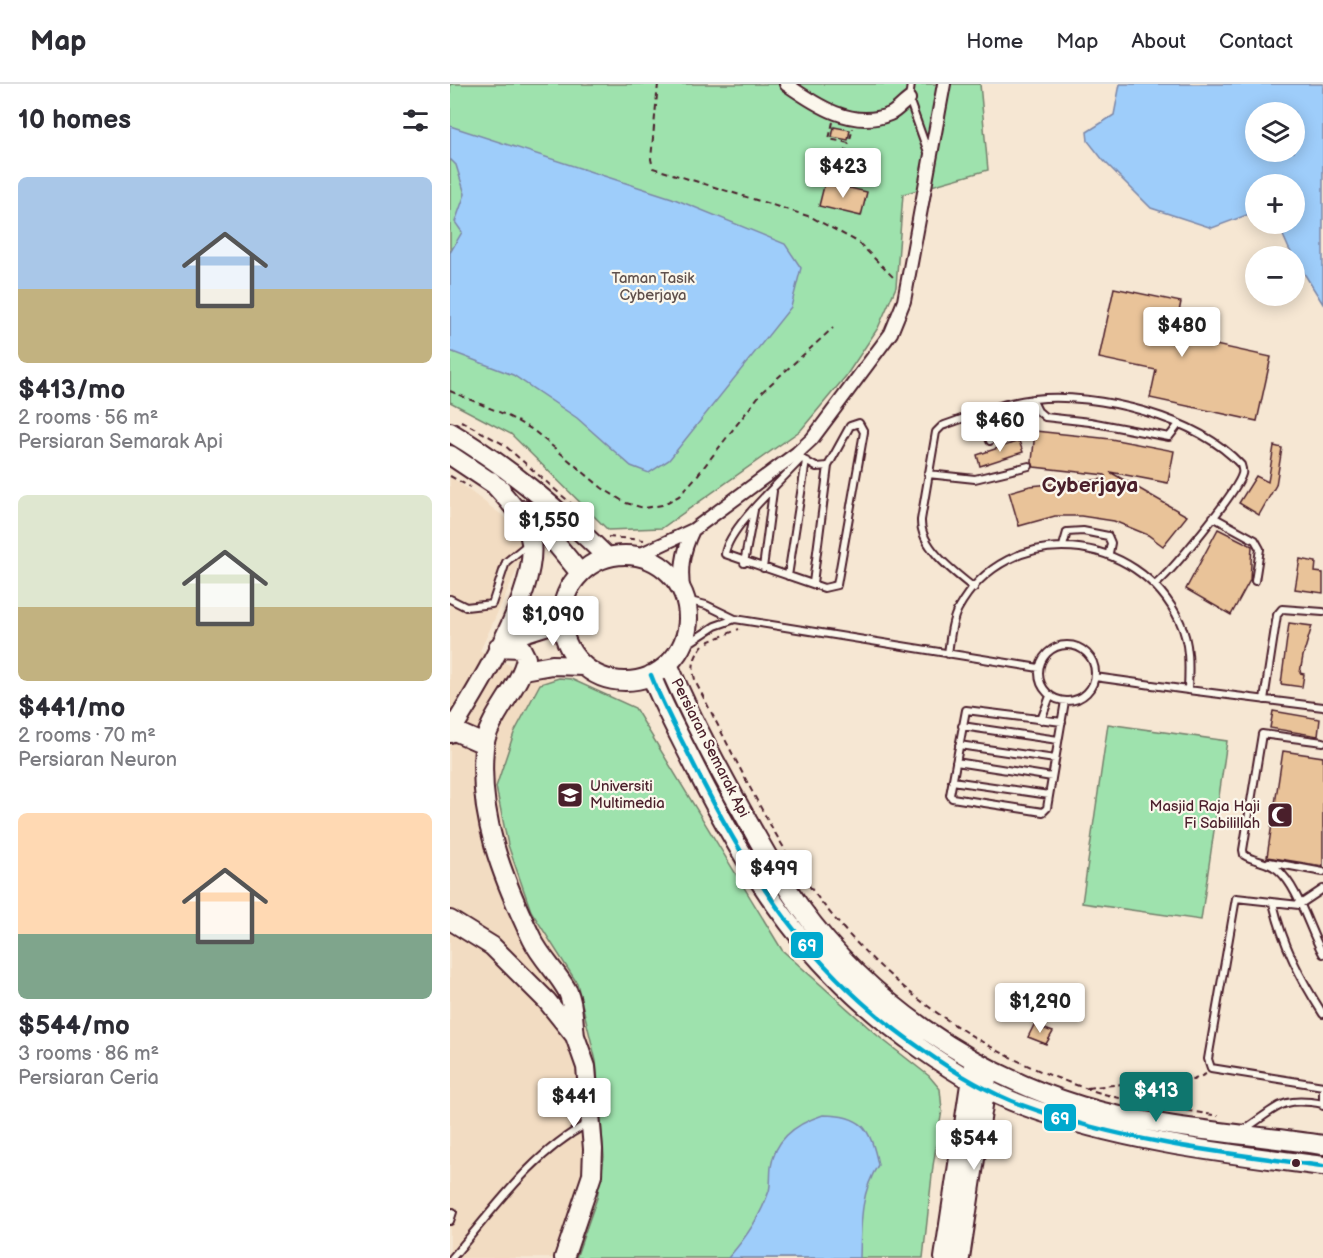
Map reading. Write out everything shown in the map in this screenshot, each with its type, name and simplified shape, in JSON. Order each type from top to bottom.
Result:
[{"type":"main road","points":[[453,425],[560,511],[606,557]]},
{"type":"main road","points":[[450,455],[507,493],[557,545],[580,573]]},
{"type":"main road","points":[[484,744],[451,732],[501,643],[526,579],[531,542],[522,518],[491,481]]},
{"type":"main road","points":[[584,666],[573,653],[565,638],[561,621],[563,603],[569,587],[580,573],[606,557],[637,556],[666,569],[685,597]]},
{"type":"main road","name":"Persiaran Semarak Api","points":[[584,666],[599,675],[616,680],[634,680],[651,675],[668,664],[680,649],[688,625],[685,597]]},
{"type":"main road","points":[[501,643],[561,621]]},
{"type":"main road","points":[[501,643],[521,648],[526,658],[524,670],[504,701],[484,744],[483,805],[497,856],[532,940],[561,983],[572,1004],[575,1036],[585,1067],[591,1122],[592,1175],[564,1258]]},
{"type":"main road","name":"Persiaran Semarak Api","points":[[668,664],[682,698],[756,838],[806,915],[850,966],[892,1004],[932,1034],[982,1064],[1047,1094],[1081,1106],[1108,1113],[1238,1134],[1323,1145]]},
{"type":"main road","points":[[524,670],[552,665],[584,666]]},
{"type":"main road","name":"Persiaran Semarak Api","points":[[651,675],[725,825],[768,897],[799,938],[858,1001],[907,1039],[978,1084],[1057,1117],[1121,1135],[1323,1166]]},
{"type":"main road","points":[[450,920],[492,946],[547,1000],[575,1036]]},
{"type":"main road","points":[[547,1000],[557,994],[561,983]]},
{"type":"main road","points":[[944,1258],[982,1064]]},
{"type":"main road","points":[[960,1258],[978,1084]]},
{"type":"street","points":[[786,84],[835,114],[865,119],[891,113],[909,99]]},
{"type":"street","points":[[637,556],[693,530],[802,457],[812,439],[891,333],[905,296],[944,84]]},
{"type":"street","points":[[685,597],[680,573],[684,550],[693,530]]},
{"type":"lane","points":[[911,84],[909,99],[931,159]]},
{"type":"lane","points":[[1032,399],[1038,411],[1045,417],[1090,422],[1168,437],[1179,424]]},
{"type":"lane","points":[[974,588],[932,549],[922,534],[928,474],[936,432],[942,426],[1032,399],[1094,401],[1135,409],[1179,424],[1241,465],[1242,474],[1213,517],[1168,574],[1156,584]]},
{"type":"lane","points":[[981,414],[990,441]]},
{"type":"lane","points":[[802,457],[736,529],[724,554],[824,588],[833,588],[840,579],[864,432],[859,423],[850,426],[828,466],[813,583]]},
{"type":"lane","points":[[802,457],[816,467],[828,466]]},
{"type":"lane","points":[[788,576],[802,457]]},
{"type":"lane","points":[[928,474],[975,479],[1029,466]]},
{"type":"lane","points":[[763,568],[773,491]]},
{"type":"lane","points":[[744,562],[754,509]]},
{"type":"lane","points":[[1213,517],[1255,540],[1260,549],[1255,581]]},
{"type":"lane","points":[[1063,546],[1067,532],[1083,531],[1108,536],[1111,543],[1109,554]]},
{"type":"lane","points":[[450,599],[466,607],[492,604],[506,562],[531,542]]},
{"type":"lane","points":[[948,654],[957,610],[974,588],[995,569],[1014,557],[1031,550],[1063,546],[1109,554],[1156,584],[1180,623],[1186,644],[1188,690]]},
{"type":"lane","points":[[685,597],[735,619],[1039,668]]},
{"type":"lane","points":[[1264,700],[1277,615],[1281,609],[1323,612]]},
{"type":"lane","points":[[680,649],[715,626],[735,619]]},
{"type":"lane","points":[[1057,646],[1076,646],[1091,658],[1095,677],[1084,695],[1065,701],[1050,696],[1041,684],[1039,668],[1048,651],[1057,646]]},
{"type":"lane","points":[[1095,677],[1323,707]]},
{"type":"lane","points":[[1041,720],[1050,696]]},
{"type":"lane","points":[[1062,723],[966,710],[950,795],[952,798],[1043,812],[1049,795],[1062,723],[1065,701]]},
{"type":"lane","points":[[962,726],[1058,740]]},
{"type":"lane","points":[[1323,742],[1262,734],[1243,850],[1244,855],[1250,858],[1323,872]]},
{"type":"lane","points":[[959,745],[1055,759]]},
{"type":"lane","points":[[956,762],[1052,777]]},
{"type":"lane","points":[[952,781],[1049,795]]},
{"type":"lane","points":[[1265,862],[1280,871],[1323,954]]},
{"type":"lane","points":[[1238,1134],[1286,1102],[1297,1100],[1322,1104],[1323,1086],[1211,1068],[1208,1059],[1236,898],[1299,905],[1323,890]]},
{"type":"lane","points":[[1273,903],[1280,933],[1293,965],[1323,1014]]},
{"type":"lane","points":[[452,1258],[519,1182],[557,1144],[591,1122]]},
{"type":"lane","points":[[450,1221],[453,1212]]},
{"type":"path","points":[[658,84],[651,159],[653,168],[811,217],[858,242],[905,296]]},
{"type":"path","points":[[835,114],[829,139],[849,143]]},
{"type":"path","points":[[843,186],[843,159],[855,117]]},
{"type":"path","points":[[450,391],[506,415],[533,430],[602,488],[626,503],[644,508],[662,505],[679,496],[762,392],[833,328]]},
{"type":"path","points":[[453,425],[503,444],[575,504],[586,517]]},
{"type":"path","points":[[601,532],[606,536],[622,539],[651,539]]},
{"type":"path","points":[[755,622],[705,643],[696,654],[691,670],[776,833],[801,874],[854,943],[921,1003],[1006,1057],[1084,1088],[1120,1098],[1221,1117]]},
{"type":"path","points":[[1084,1088],[1174,1078],[1193,1080],[1201,1078],[1211,1068]]},
{"type":"shaded area","name":"Universiti Multimedia","points":[[450,476],[511,522],[520,542],[520,558],[516,572],[480,651],[535,677],[571,679],[635,708],[782,950],[878,1036],[929,1076],[940,1089],[942,1110],[923,1258],[450,1258]]},
{"type":"green space","name":"Taman Tasik Cyberjaya","points":[[450,84],[980,84],[988,170],[903,194],[896,287],[878,328],[846,376],[801,430],[662,528],[608,530],[511,434],[450,402]]},
{"type":"green space","name":"Universiti Multimedia","points":[[559,678],[571,679],[635,708],[782,950],[878,1036],[929,1076],[940,1089],[942,1110],[923,1258],[576,1258],[597,1198],[604,1157],[596,1061],[577,983],[531,911],[508,845],[496,787],[514,733],[540,684]]},
{"type":"green space","points":[[1108,724],[1227,741],[1201,920],[1082,903]]},
{"type":"water","points":[[1120,84],[1323,84],[1323,304],[1305,275],[1305,246],[1288,246],[1282,234],[1305,234],[1305,174],[1245,174],[1245,216],[1212,228],[1151,208],[1103,160],[1088,141],[1087,132],[1114,115]]},
{"type":"water","points":[[450,126],[672,198],[785,244],[801,268],[791,307],[669,460],[649,473],[631,466],[577,418],[513,375],[450,351],[450,253],[462,232],[455,222],[465,194],[456,165],[450,159]]},
{"type":"water","points":[[823,1115],[856,1121],[868,1133],[875,1152],[878,1165],[865,1198],[861,1221],[860,1258],[728,1258],[762,1209],[770,1188],[771,1167],[777,1148],[797,1127]]},
{"type":"building","points":[[834,127],[850,130],[848,140],[832,137]]},
{"type":"building","points":[[825,182],[867,192],[861,216],[819,206]]},
{"type":"building","points":[[1114,288],[1181,302],[1174,336],[1271,357],[1257,421],[1150,398],[1156,370],[1099,358]]},
{"type":"building","points":[[1035,431],[1111,439],[1174,451],[1168,483],[1110,472],[1187,516],[1163,546],[1148,535],[1114,521],[1081,516],[1055,516],[1019,526],[1009,492],[1030,486],[1105,479],[1105,475],[1034,467],[1032,462]]},
{"type":"building","points":[[1019,441],[1023,452],[980,466],[977,455]]},
{"type":"building","points":[[1274,446],[1282,448],[1276,485],[1259,515],[1239,503],[1256,476],[1268,482]]},
{"type":"building","points":[[1218,529],[1252,546],[1250,580],[1231,615],[1186,589]]},
{"type":"building","points":[[1300,559],[1316,562],[1315,572],[1323,573],[1323,593],[1295,589]]},
{"type":"building","points":[[1289,623],[1312,626],[1300,673],[1304,674],[1302,687],[1281,684]]},
{"type":"building","points":[[1273,711],[1320,719],[1318,736],[1270,728]]},
{"type":"building","points":[[1283,751],[1323,757],[1323,866],[1267,857]]},
{"type":"building","points":[[1034,1025],[1053,1032],[1046,1044],[1028,1037]]},
{"type":"transit line","name":"69","points":[[651,675],[716,808],[763,887],[789,923],[817,958],[849,990],[884,1021],[923,1050],[959,1074],[996,1094],[1022,1105],[1096,1128],[1171,1144],[1323,1166]]},
{"type":"place","name":"Universiti Multimedia","points":[[570,795]]},
{"type":"place","name":"Masjid Raja Haji Fi Sabilillah","points":[[1280,815]]},
{"type":"district","name":"Cyberjaya","points":[[1090,485]]}]
